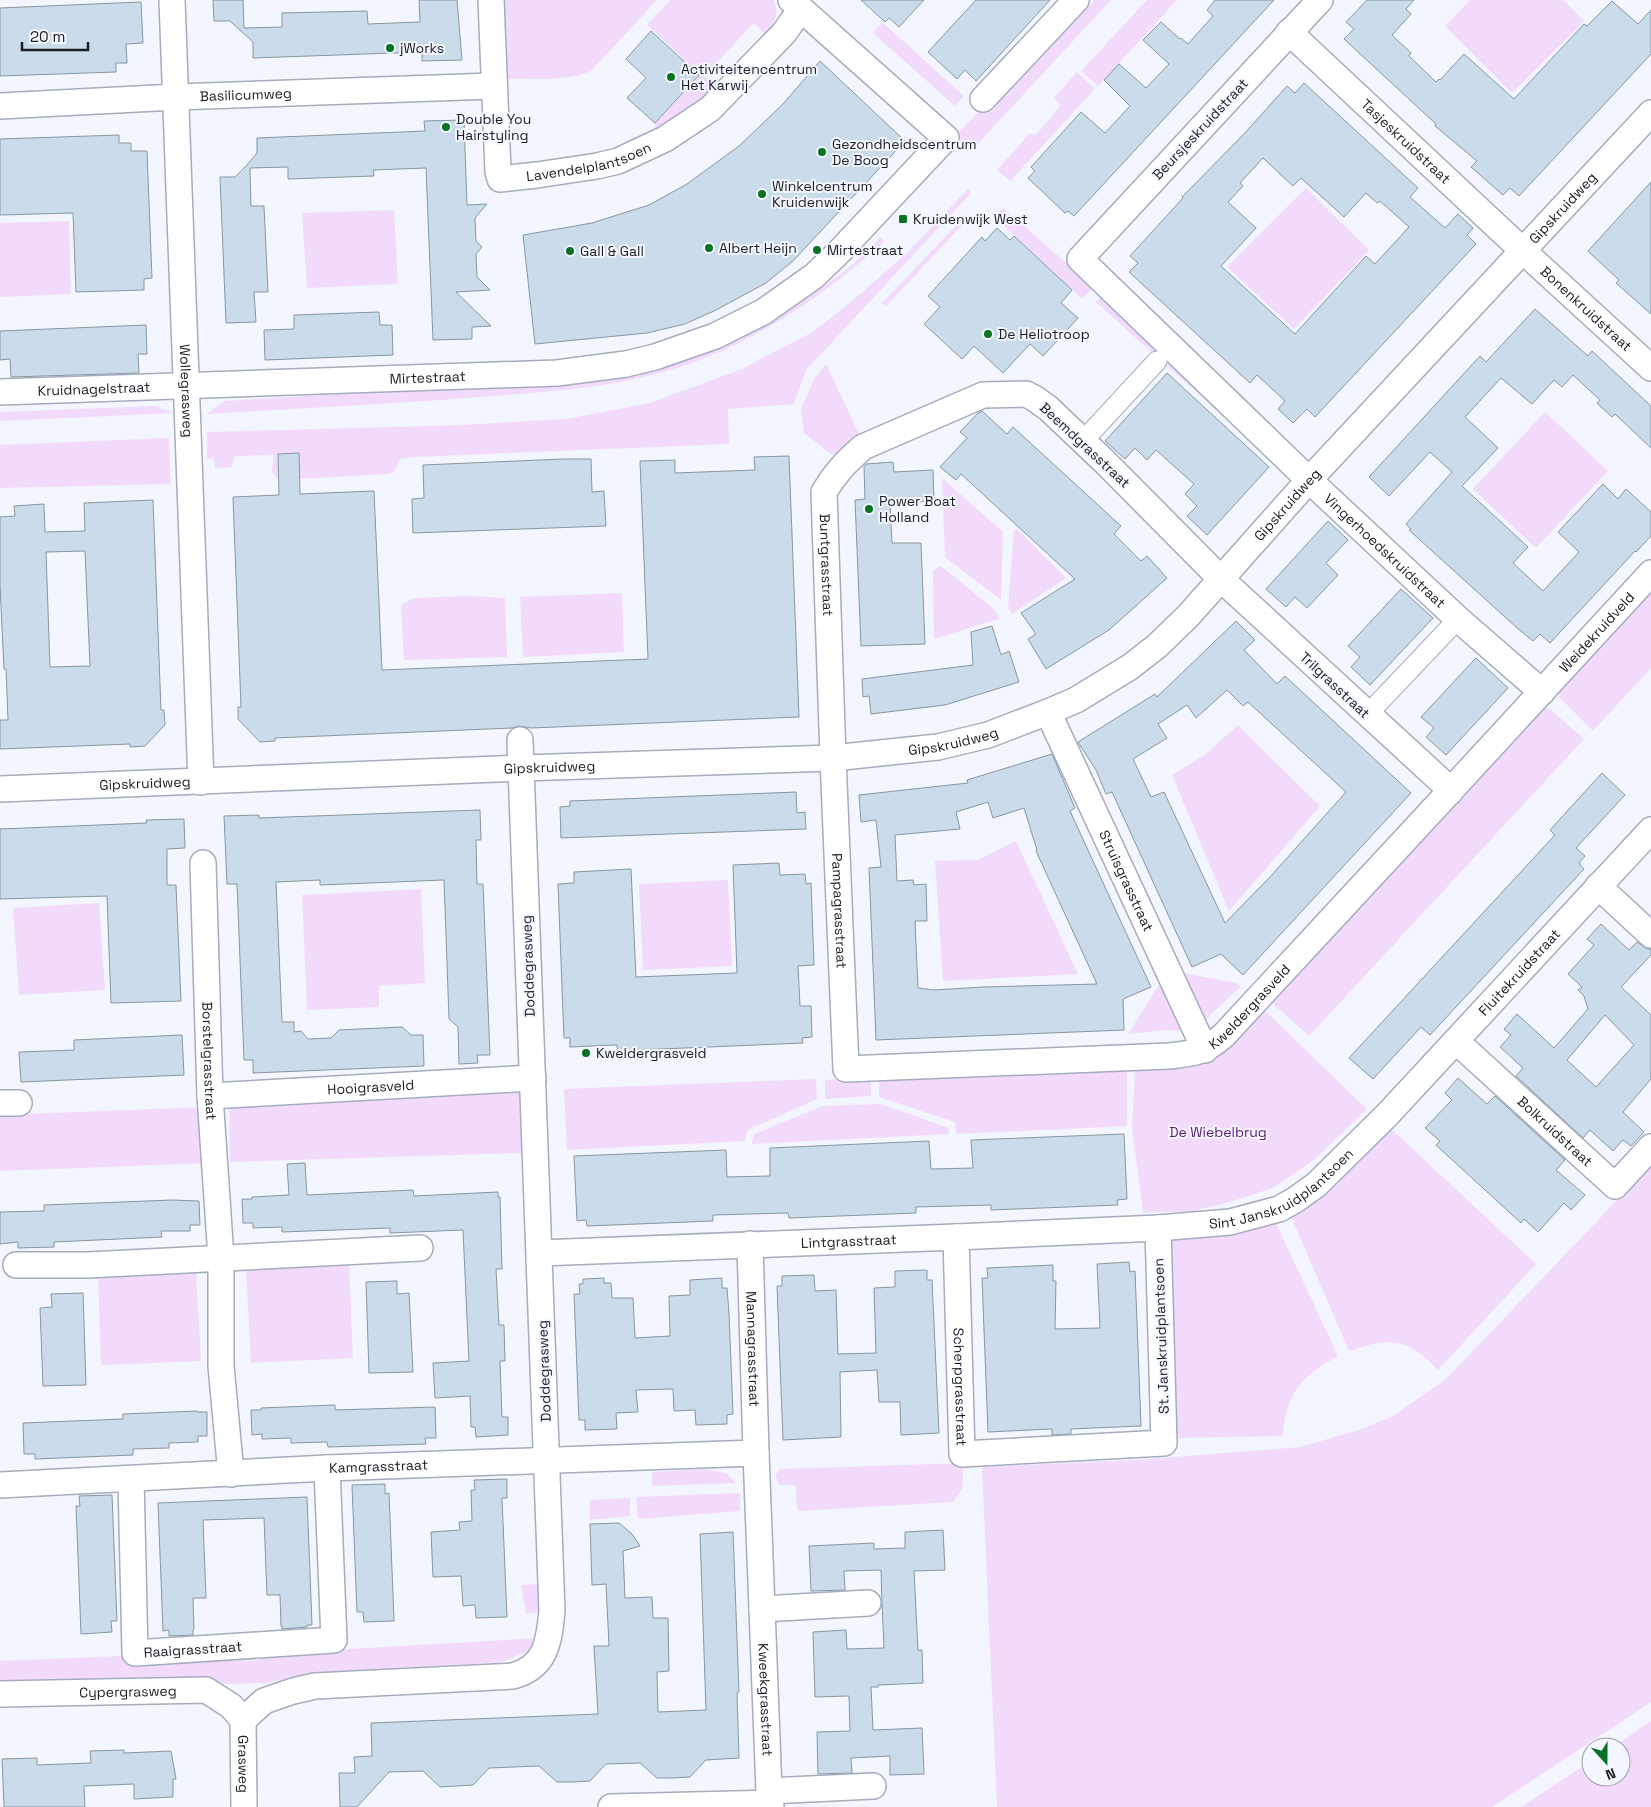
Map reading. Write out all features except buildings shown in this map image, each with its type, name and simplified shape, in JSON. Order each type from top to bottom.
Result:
[{"type":"street","name":"Wollegrasweg","points":[[172,0],[201,782]]},
{"type":"street","name":"Lavendelplantsoen","points":[[491,0],[493,86],[500,179],[597,166],[618,161],[665,139],[710,109],[784,33],[796,4],[946,138]]},
{"type":"street","points":[[983,99],[1076,0]]},
{"type":"street","name":"Beursjeskruidstraat","points":[[1080,259],[1320,0]]},
{"type":"street","name":"Tasjeskruidstraat","points":[[1290,32],[1522,250]]},
{"type":"street","name":"Basilicumweg","points":[[0,106],[493,86]]},
{"type":"street","name":"Gipskruidweg","points":[[0,789],[522,768],[833,758],[938,747],[988,735],[1048,712],[1091,691],[1130,667],[1158,646],[1188,616],[1309,480],[1651,113]]},
{"type":"street","name":"Mirtestraat","points":[[187,386],[557,373],[626,364],[688,347],[715,336],[762,312],[814,276],[840,252],[946,138]]},
{"type":"street","name":"Bonenkruidstraat","points":[[1522,250],[1651,368]]},
{"type":"street","name":"Vingerhoedskruidstraat","points":[[1080,259],[1309,480],[1458,619],[1542,692]]},
{"type":"street","name":"Beemdgrasstraat","points":[[1087,436],[1157,361]]},
{"type":"street","name":"Kruidnagelstraat","points":[[0,392],[187,386]]},
{"type":"street","name":"Beemdgrasstraat","points":[[918,423],[983,395],[1026,394],[1034,398],[1087,436],[1221,579]]},
{"type":"street","name":"Buntgrasstraat","points":[[833,758],[824,492],[833,475],[863,447],[918,423]]},
{"type":"street","name":"Weidekruidveld","points":[[1542,692],[1651,573]]},
{"type":"street","name":"Trilgrasstraat","points":[[1221,579],[1442,782],[1450,792]]},
{"type":"street","points":[[1367,715],[1458,619]]},
{"type":"street","name":"Kweldergrasveld","points":[[845,1062],[846,1069],[1169,1056],[1205,1050],[1224,1035],[1542,692]]},
{"type":"street","name":"Struisgrasstraat","points":[[1048,712],[1205,1050]]},
{"type":"street","name":"Doddegrasweg","points":[[243,1720],[264,1701],[293,1691],[316,1686],[513,1676],[526,1673],[536,1666],[542,1656],[550,1632],[552,1611],[540,1253],[520,740]]},
{"type":"street","name":"Pampagrasstraat","points":[[833,758],[845,1062]]},
{"type":"street","name":"Fluitekruidstraat","points":[[1388,1114],[1651,830]]},
{"type":"street","name":"Borstelgrasstraat","points":[[203,863],[210,1096],[220,1258],[221,1366],[231,1474]]},
{"type":"street","points":[[1598,886],[1651,935]]},
{"type":"street","name":"Bolkruidstraat","points":[[1456,1041],[1615,1186],[1651,1148]]},
{"type":"street","name":"Hooigrasveld","points":[[210,1096],[533,1078]]},
{"type":"street","name":"Sint Janskruidplantsoen","points":[[1158,1228],[1230,1222],[1279,1209],[1316,1185],[1388,1114]]},
{"type":"street","name":"Lintgrasstraat","points":[[540,1253],[1158,1228]]},
{"type":"street","name":"St. Janskruidplantsoen","points":[[1158,1228],[1164,1443]]},
{"type":"street","name":"Scherpgrasstraat","points":[[956,1237],[962,1454],[1164,1443]]},
{"type":"street","name":"Mannagrasstraat","points":[[750,1244],[756,1453]]},
{"type":"street","points":[[16,1265],[88,1265],[420,1248]]},
{"type":"street","name":"Kamgrasstraat","points":[[0,1485],[327,1468],[756,1453]]},
{"type":"street","name":"Kweekgrasstraat","points":[[756,1453],[770,1800]]},
{"type":"street","name":"Raaigrasstraat","points":[[131,1479],[135,1653],[334,1640],[327,1468]]},
{"type":"street","points":[[762,1610],[868,1603]]},
{"type":"street","name":"Cypergrasweg","points":[[0,1694],[206,1690],[231,1706],[243,1720]]},
{"type":"street","name":"Grasweg","points":[[243,1720],[244,1807]]},
{"type":"street","points":[[612,1807],[770,1800],[873,1786]]},
{"type":"green space","points":[[503,0],[657,0],[591,71],[561,78],[506,79]]},
{"type":"green space","points":[[670,0],[773,0],[776,14],[774,22],[765,34],[754,23],[704,76],[716,89],[663,132],[654,125],[700,74],[647,25]]},
{"type":"green space","points":[[1094,0],[1111,0],[972,150],[955,135],[984,107],[991,111]]},
{"type":"green space","points":[[1147,0],[1177,0],[1098,86],[1081,71]]},
{"type":"green space","points":[[1470,0],[1563,0],[1584,21],[1512,93],[1445,26]]},
{"type":"green space","points":[[882,22],[964,96],[955,106],[873,33]]},
{"type":"green space","points":[[1077,72],[1095,89],[1010,181],[997,170],[1030,133],[1035,136],[1061,105],[1054,98]]},
{"type":"green space","points":[[1306,188],[1369,250],[1294,329],[1227,267]]},
{"type":"green space","points":[[968,189],[971,193],[806,370],[794,404],[728,409],[729,444],[414,457],[401,459],[394,472],[388,474],[284,481],[275,477],[272,471],[274,455],[235,456],[231,467],[215,468],[214,458],[207,459],[207,432],[462,425],[566,419],[650,403],[742,369],[811,333],[851,302],[907,253]]},
{"type":"green space","points":[[1003,208],[1094,287],[1082,299],[993,216]]},
{"type":"green space","points":[[394,210],[398,284],[307,288],[302,213]]},
{"type":"green space","points":[[967,214],[970,217],[886,306],[882,303]]},
{"type":"green space","points":[[69,221],[71,294],[0,297],[0,223]]},
{"type":"green space","points":[[880,237],[885,241],[862,261],[789,315],[708,357],[657,374],[611,384],[541,392],[207,414],[225,401],[589,378],[775,316],[831,281],[857,260]]},
{"type":"green space","points":[[1103,295],[1275,463],[1096,302]]},
{"type":"green space","points":[[826,364],[860,436],[838,454],[831,454],[804,433],[801,409],[814,379]]},
{"type":"green space","points":[[155,406],[173,413],[0,421],[0,412]]},
{"type":"green space","points":[[1545,412],[1608,471],[1536,548],[1473,489]]},
{"type":"green space","points":[[169,438],[171,484],[0,488],[0,445]]},
{"type":"green space","points":[[942,478],[1003,532],[1001,600],[945,557]]},
{"type":"green space","points":[[1017,529],[1066,578],[1012,614],[1008,607],[1014,530]]},
{"type":"green space","points":[[941,566],[995,610],[999,619],[934,639],[933,570]]},
{"type":"green space","points":[[1651,589],[1651,668],[1593,731],[1559,697],[1561,687]]},
{"type":"green space","points":[[622,593],[624,652],[523,657],[520,597]]},
{"type":"green space","points":[[469,596],[505,598],[507,657],[404,660],[401,605],[414,598]]},
{"type":"green space","points":[[1541,707],[1550,709],[1584,739],[1309,1036],[1271,1002]]},
{"type":"green space","points":[[1238,725],[1320,806],[1229,911],[1172,775],[1206,754]]},
{"type":"green space","points":[[1016,841],[1078,974],[943,981],[935,861],[978,860]]},
{"type":"green space","points":[[728,880],[732,966],[643,970],[639,884]]},
{"type":"green space","points":[[421,889],[425,983],[379,986],[379,1007],[307,1010],[302,895]]},
{"type":"green space","points":[[99,903],[105,990],[19,995],[13,908]]},
{"type":"green space","points":[[1183,973],[1237,983],[1243,989],[1240,987],[1204,1021]]},
{"type":"green space","points":[[1163,984],[1181,1024],[1180,1031],[1164,1030],[1128,1034],[1158,986]]},
{"type":"green space","name":"De Wiebelbrug","points":[[1264,1010],[1367,1109],[1314,1160],[1273,1188],[1227,1203],[1193,1211],[1143,1213],[1132,1128],[1135,1066],[1191,1066],[1216,1057]]},
{"type":"green space","points":[[1127,1065],[1127,1126],[956,1134],[955,1122],[879,1097],[879,1077]]},
{"type":"green space","points":[[871,1076],[871,1096],[825,1099],[825,1080]]},
{"type":"green space","points":[[816,1079],[817,1099],[748,1130],[745,1141],[567,1150],[564,1089]]},
{"type":"green space","points":[[519,1093],[522,1153],[230,1162],[229,1103]]},
{"type":"green space","points":[[881,1104],[949,1128],[949,1134],[752,1144],[754,1134],[823,1106]]},
{"type":"green space","points":[[207,1107],[210,1163],[0,1171],[0,1115]]},
{"type":"green space","points":[[1385,1123],[1536,1264],[1438,1370],[1417,1351],[1397,1343],[1376,1343],[1349,1351],[1290,1214]]},
{"type":"green space","points":[[1651,1163],[1651,1702],[1598,1737],[1581,1737],[1581,1748],[1492,1807],[997,1807],[982,1467],[1137,1460],[1300,1447],[1359,1430],[1393,1416],[1445,1380]]},
{"type":"green space","points":[[1276,1223],[1338,1356],[1314,1371],[1298,1387],[1288,1408],[1283,1436],[1171,1438],[1168,1237]]},
{"type":"green space","points":[[349,1265],[353,1358],[251,1363],[246,1269]]},
{"type":"green space","points":[[196,1271],[201,1361],[101,1365],[98,1275]]},
{"type":"green space","points":[[964,1463],[962,1489],[953,1502],[798,1511],[795,1485],[779,1485],[775,1476],[780,1469]]},
{"type":"green space","points":[[704,1469],[726,1473],[736,1483],[652,1486],[652,1472]]},
{"type":"green space","points":[[740,1493],[740,1511],[638,1519],[636,1497]]},
{"type":"green space","points":[[630,1498],[630,1516],[590,1520],[590,1500]]},
{"type":"green space","points":[[540,1584],[539,1612],[526,1614],[521,1585]]},
{"type":"green space","points":[[538,1638],[538,1641],[530,1650],[502,1662],[325,1672],[267,1683],[229,1684],[124,1679],[0,1685],[0,1661],[122,1656],[253,1661],[297,1652]]},
{"type":"green space","points":[[1651,1721],[1651,1807],[1521,1807],[1581,1768],[1581,1787],[1631,1787],[1631,1737],[1628,1737]]},
{"type":"place","name":"jWorks","points":[[390,48]]},
{"type":"place","name":"Activiteitencentrum Het Karwij","points":[[671,77]]},
{"type":"place","name":"Double You Hairstyling","points":[[446,127]]},
{"type":"place","name":"Gezondheidscentrum De Boog","points":[[822,152]]},
{"type":"place","name":"Winkelcentrum Kruidenwijk","points":[[762,194]]},
{"type":"place","name":"Kruidenwijk West","points":[[903,219]]},
{"type":"place","name":"Albert Heijn","points":[[709,248]]},
{"type":"place","name":"Mirtestraat","points":[[817,250]]},
{"type":"place","name":"Gall & Gall","points":[[570,251]]},
{"type":"place","name":"De Heliotroop","points":[[988,334]]},
{"type":"place","name":"Power Boat Holland","points":[[869,509]]},
{"type":"place","name":"Kweldergrasveld","points":[[586,1053]]}]
